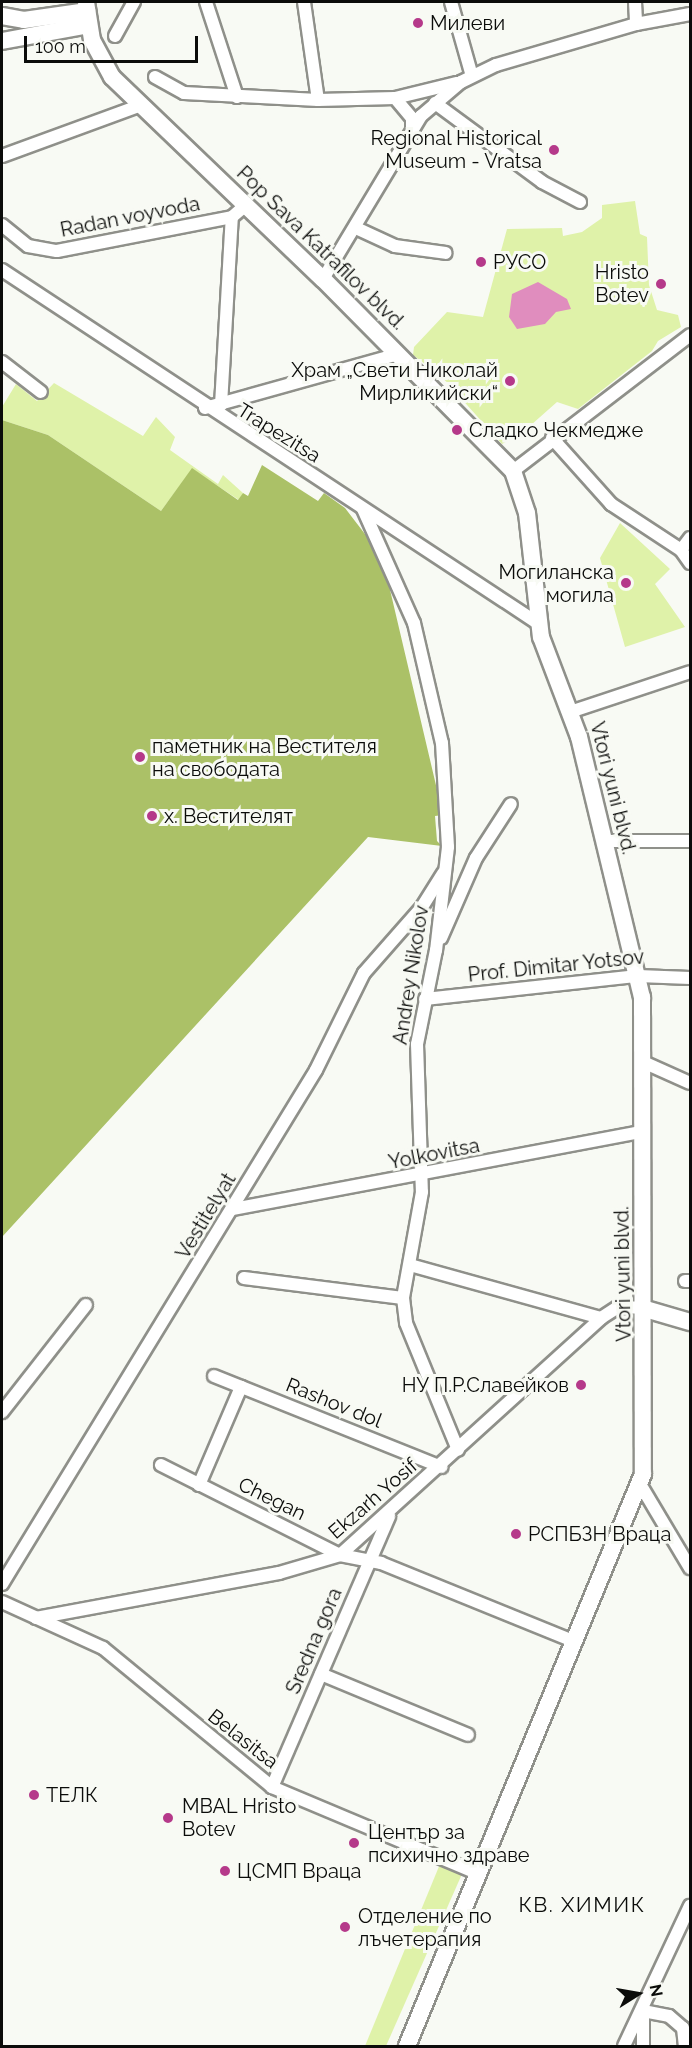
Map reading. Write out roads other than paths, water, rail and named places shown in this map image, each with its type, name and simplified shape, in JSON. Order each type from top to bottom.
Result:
[{"type":"street","points":[[42,17],[58,2]]},
{"type":"street","points":[[115,36],[134,2]]},
{"type":"street","points":[[206,2],[237,97]]},
{"type":"street","points":[[304,2],[318,100]]},
{"type":"street","points":[[451,2],[472,76]]},
{"type":"street","points":[[635,2],[636,24]]},
{"type":"street","points":[[80,13],[2,39],[5,18],[80,13]]},
{"type":"street","name":"Pop Sava Katrafilov blvd.","points":[[80,13],[99,57],[141,105],[247,204],[399,354],[513,471]]},
{"type":"street","points":[[323,279],[412,134],[435,103],[461,82],[472,76],[636,24],[690,14]]},
{"type":"street","points":[[155,77],[184,93],[318,100],[395,98],[461,82]]},
{"type":"street","points":[[395,98],[412,118],[412,134]]},
{"type":"street","points":[[435,103],[542,182],[580,202]]},
{"type":"street","points":[[2,156],[141,105]]},
{"type":"street","points":[[221,405],[232,217],[247,204]]},
{"type":"street","name":"Radan voyvoda","points":[[2,225],[40,251],[57,250],[232,217]]},
{"type":"street","points":[[356,228],[395,246],[446,253]]},
{"type":"street","name":"Trapezitsa","points":[[2,270],[205,408],[538,624]]},
{"type":"street","points":[[513,471],[552,438],[587,415],[690,335]]},
{"type":"street","points":[[205,408],[399,354]]},
{"type":"street","points":[[2,362],[40,392]]},
{"type":"street","points":[[552,438],[610,504],[681,550],[690,563]]},
{"type":"street","name":"Vtori yuni blvd.","points":[[407,2046],[640,1484],[645,1440],[642,1308],[643,1062],[638,976],[570,712],[548,665],[538,624],[527,513],[513,471]]},
{"type":"street","name":"Andrey Nikolov","points":[[363,509],[398,580],[428,674],[442,744],[445,869],[436,950],[417,1044],[422,1177],[403,1298],[406,1323],[458,1450]]},
{"type":"street","points":[[681,550],[690,538]]},
{"type":"street","points":[[570,712],[690,672]]},
{"type":"street","points":[[436,950],[477,858],[510,804]]},
{"type":"street","points":[[605,842],[690,842]]},
{"type":"street","name":"Vestitelyat","points":[[2,1584],[316,1070],[364,973],[422,907],[445,869]]},
{"type":"street","name":"Prof. Dimitar Yotsov","points":[[425,999],[638,976],[690,978]]},
{"type":"street","points":[[643,1062],[690,1083]]},
{"type":"street","name":"Yolkovitsa","points":[[233,1209],[422,1177],[642,1132]]},
{"type":"street","points":[[410,1265],[601,1318]]},
{"type":"street","points":[[244,1278],[403,1298]]},
{"type":"street","points":[[2,1412],[86,1305]]},
{"type":"street","name":"Ekzarh Yosif","points":[[36,1618],[279,1573],[340,1555],[441,1467],[601,1318],[618,1306],[642,1308]]},
{"type":"street","points":[[642,1308],[690,1322]]},
{"type":"street","name":"Rashov dol","points":[[214,1376],[441,1467]]},
{"type":"street","points":[[199,1485],[241,1387]]},
{"type":"street","name":"Chegan","points":[[161,1465],[340,1555],[368,1564],[381,1563],[576,1642]]},
{"type":"street","points":[[640,1484],[690,1568]]},
{"type":"street","name":"Sredna gora","points":[[273,1787],[392,1509]]},
{"type":"street","name":"Belasitsa","points":[[2,1602],[103,1648],[273,1787],[479,1875]]},
{"type":"street","points":[[321,1674],[468,1735]]},
{"type":"street","points":[[624,2046],[644,2011],[690,1906]]},
{"type":"street","points":[[643,2046],[644,2011]]},
{"type":"street","points":[[644,2011],[669,2016],[682,2028],[685,2046]]},
{"type":"place","name":"Милеви","points":[[418,23]]},
{"type":"place","name":"Regional Historical Museum - Vratsa","points":[[554,150]]},
{"type":"place","name":"РУСО","points":[[481,262]]},
{"type":"place","name":"Hristo Botev","points":[[661,284]]},
{"type":"place","name":"Храм „Свети Николай Мирликийски“","points":[[510,381]]},
{"type":"place","name":"Сладко Чекмедже","points":[[457,430]]},
{"type":"place","name":"Могиланска могила","points":[[626,583]]},
{"type":"place","name":"паметник на Вестителя на свободата","points":[[140,757]]},
{"type":"place","name":"х. Вестителят","points":[[152,816]]},
{"type":"place","name":"НУ П.Р.Славейков","points":[[581,1385]]},
{"type":"place","name":"РСПБЗН Враца","points":[[516,1534]]},
{"type":"place","name":"ТЕЛК","points":[[34,1795]]},
{"type":"place","name":"MBAL Hristo Botev","points":[[168,1818]]},
{"type":"place","name":"Център за психично здраве","points":[[354,1843]]},
{"type":"place","name":"ЦСМП Враца","points":[[225,1871]]},
{"type":"place","name":"Отделение по лъчетерапия","points":[[345,1927]]},
{"type":"district","name":"КВ. ХИМИК","points":[[582,1905]]}]
